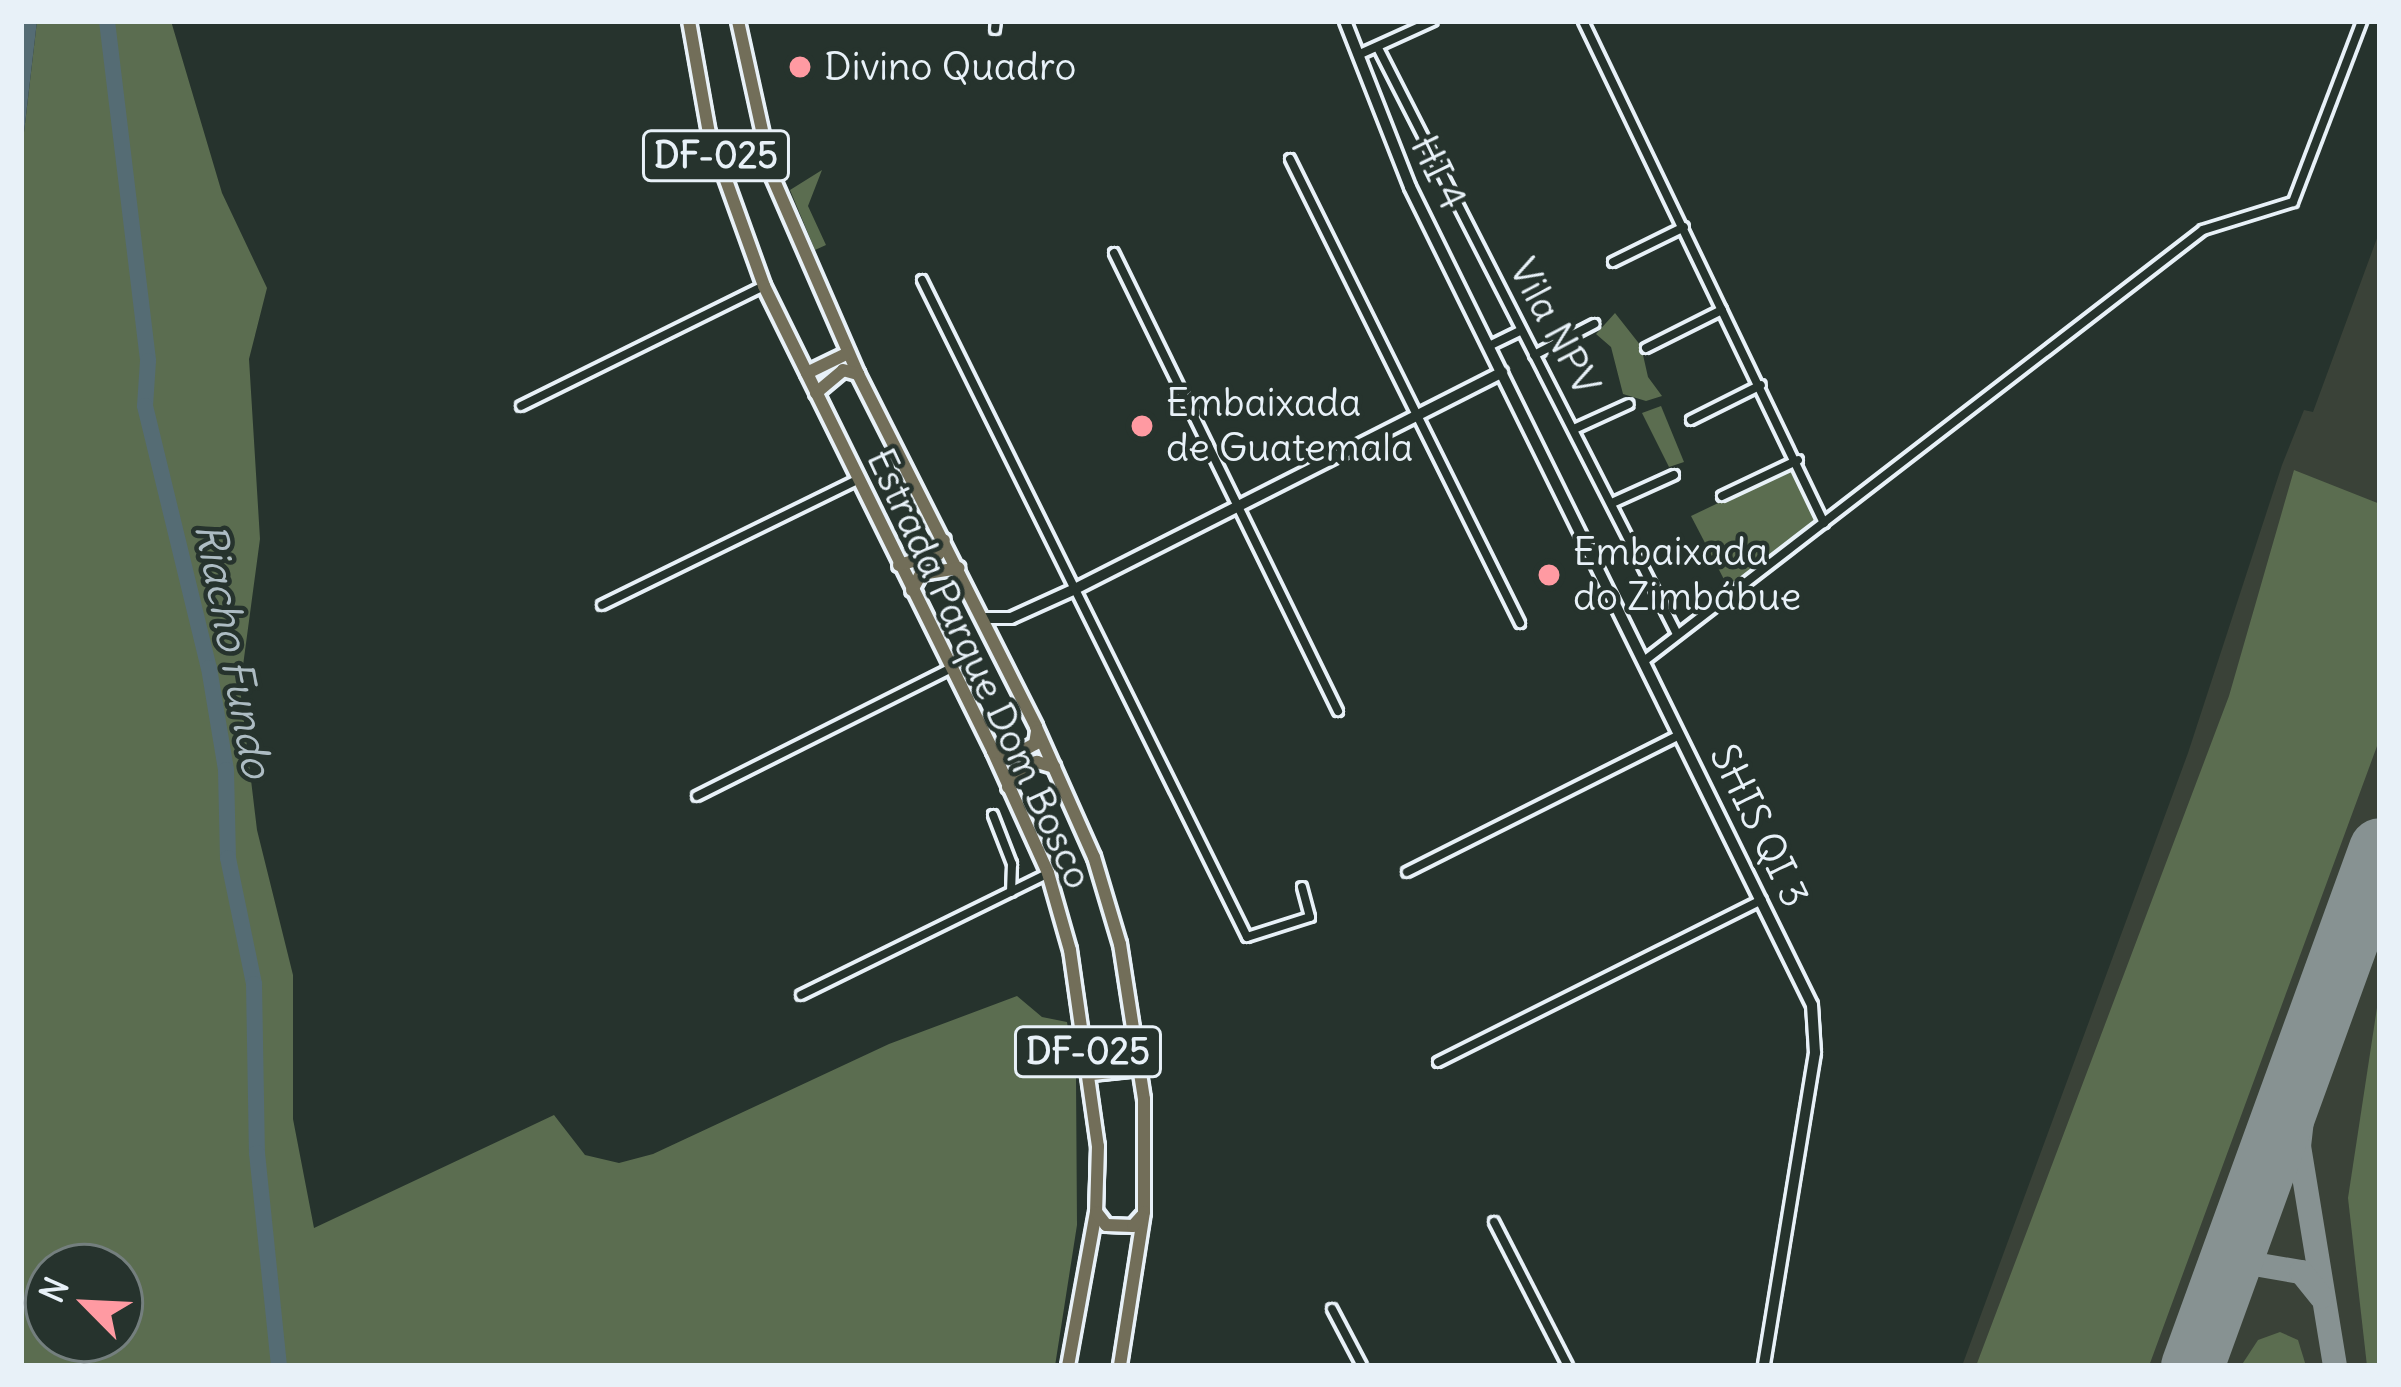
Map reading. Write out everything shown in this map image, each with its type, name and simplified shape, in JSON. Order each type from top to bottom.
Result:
[{"type":"main road","name":"Estrada Parque Dom Bosco","points":[[688,21],[709,134],[764,286],[993,751],[1048,873],[1092,1074],[1096,1212],[1069,1365]]},
{"type":"main road","name":"Estrada Parque Dom Bosco","points":[[738,21],[772,176],[857,374],[944,536],[1036,727],[1094,857],[1120,944],[1141,1069],[1144,1212],[1120,1366]]},
{"type":"main road","points":[[807,373],[848,353]]},
{"type":"main road","points":[[816,393],[843,370],[857,374]]},
{"type":"main road","points":[[899,565],[938,554],[944,536]]},
{"type":"main road","points":[[912,590],[921,574],[944,564],[958,568]]},
{"type":"main road","points":[[993,751],[1016,755],[1035,744],[1036,727]]},
{"type":"main road","points":[[1009,787],[1013,774],[1036,763],[1054,767]]},
{"type":"main road","points":[[1092,1074],[1141,1069]]},
{"type":"main road","points":[[1096,1212],[1102,1223],[1133,1226],[1144,1212]]},
{"type":"street","name":"HI 4","points":[[1345,21],[1356,56],[1489,346]]},
{"type":"street","points":[[1356,56],[1432,21]]},
{"type":"street","points":[[1583,21],[1798,460],[1824,523]]},
{"type":"street","points":[[1644,661],[2203,230],[2293,202],[2362,21]]},
{"type":"street","name":"Vila NPV","points":[[1378,48],[1677,634]]},
{"type":"street","points":[[1290,159],[1520,623]]},
{"type":"street","points":[[1613,262],[1684,227]]},
{"type":"street","points":[[1114,253],[1338,711]]},
{"type":"street","points":[[922,280],[1247,937],[1310,916],[1302,887]]},
{"type":"street","points":[[521,406],[764,286]]},
{"type":"street","points":[[1646,348],[1722,310]]},
{"type":"street","points":[[1534,355],[1594,324]]},
{"type":"street","points":[[1489,346],[1520,331]]},
{"type":"street","name":"SHIS QI 3","points":[[1489,346],[1812,1005],[1815,1034],[1764,1366]]},
{"type":"street","points":[[981,618],[1011,618],[1075,589],[1502,373]]},
{"type":"street","points":[[1691,420],[1761,385]]},
{"type":"street","points":[[1574,429],[1629,404]]},
{"type":"street","points":[[1722,496],[1798,460]]},
{"type":"street","points":[[1612,503],[1674,475]]},
{"type":"street","points":[[602,605],[859,479]]},
{"type":"street","points":[[992,641],[1011,618]]},
{"type":"street","points":[[697,796],[952,668]]},
{"type":"street","points":[[1407,872],[1681,734]]},
{"type":"street","points":[[993,814],[1012,864],[1011,892]]},
{"type":"street","points":[[801,995],[1048,873]]},
{"type":"street","points":[[1438,1061],[1762,900]]},
{"type":"street","points":[[1494,1222],[1568,1366]]},
{"type":"street","points":[[1333,1309],[1362,1366]]},
{"type":"shaded area","points":[[2380,230],[2380,1366],[1962,1366],[2188,753],[2282,465],[2304,410],[2313,412]]},
{"type":"green space","points":[[37,21],[171,21],[222,193],[267,288],[249,359],[260,539],[240,688],[257,830],[293,975],[293,1119],[314,1228],[554,1115],[585,1155],[619,1163],[653,1154],[889,1044],[1017,996],[1042,1017],[1067,1022],[1076,1077],[1077,1225],[1055,1366],[21,1366],[21,158]]},
{"type":"green space","points":[[822,170],[808,206],[826,245],[815,250],[790,190]]},
{"type":"green space","points":[[1615,313],[1641,346],[1648,377],[1662,396],[1646,401],[1623,394],[1611,347],[1596,334]]},
{"type":"green space","points":[[1661,406],[1684,462],[1669,467],[1642,413]]},
{"type":"green space","points":[[1796,466],[1818,521],[1729,589],[1691,516]]},
{"type":"green space","points":[[2294,470],[2380,504],[2380,738],[2149,1366],[1976,1366],[2229,696]]},
{"type":"green space","points":[[2380,988],[2380,1366],[2367,1366],[2348,1198]]},
{"type":"green space","points":[[2280,1332],[2298,1340],[2306,1366],[2241,1366],[2258,1340]]},
{"type":"water","points":[[21,21],[37,21],[21,158]]},
{"type":"waterway","name":"Riacho Fundo","points":[[107,21],[148,361],[145,406],[209,668],[226,770],[228,858],[254,984],[257,1153],[279,1366]]},
{"type":"taxiway","points":[[2311,1041],[2299,1146],[2335,1366]]},
{"type":"taxiway","points":[[2210,1317],[2233,1275],[2254,1264],[2301,1272],[2321,1297]]},
{"type":"runway","points":[[2192,1366],[2380,849]]},
{"type":"place","name":"Divino Quadro","points":[[800,67]]},
{"type":"place","name":"Embaixada de Guatemala","points":[[1142,426]]},
{"type":"place","name":"Embaixada do Zimbábue","points":[[1549,575]]}]
